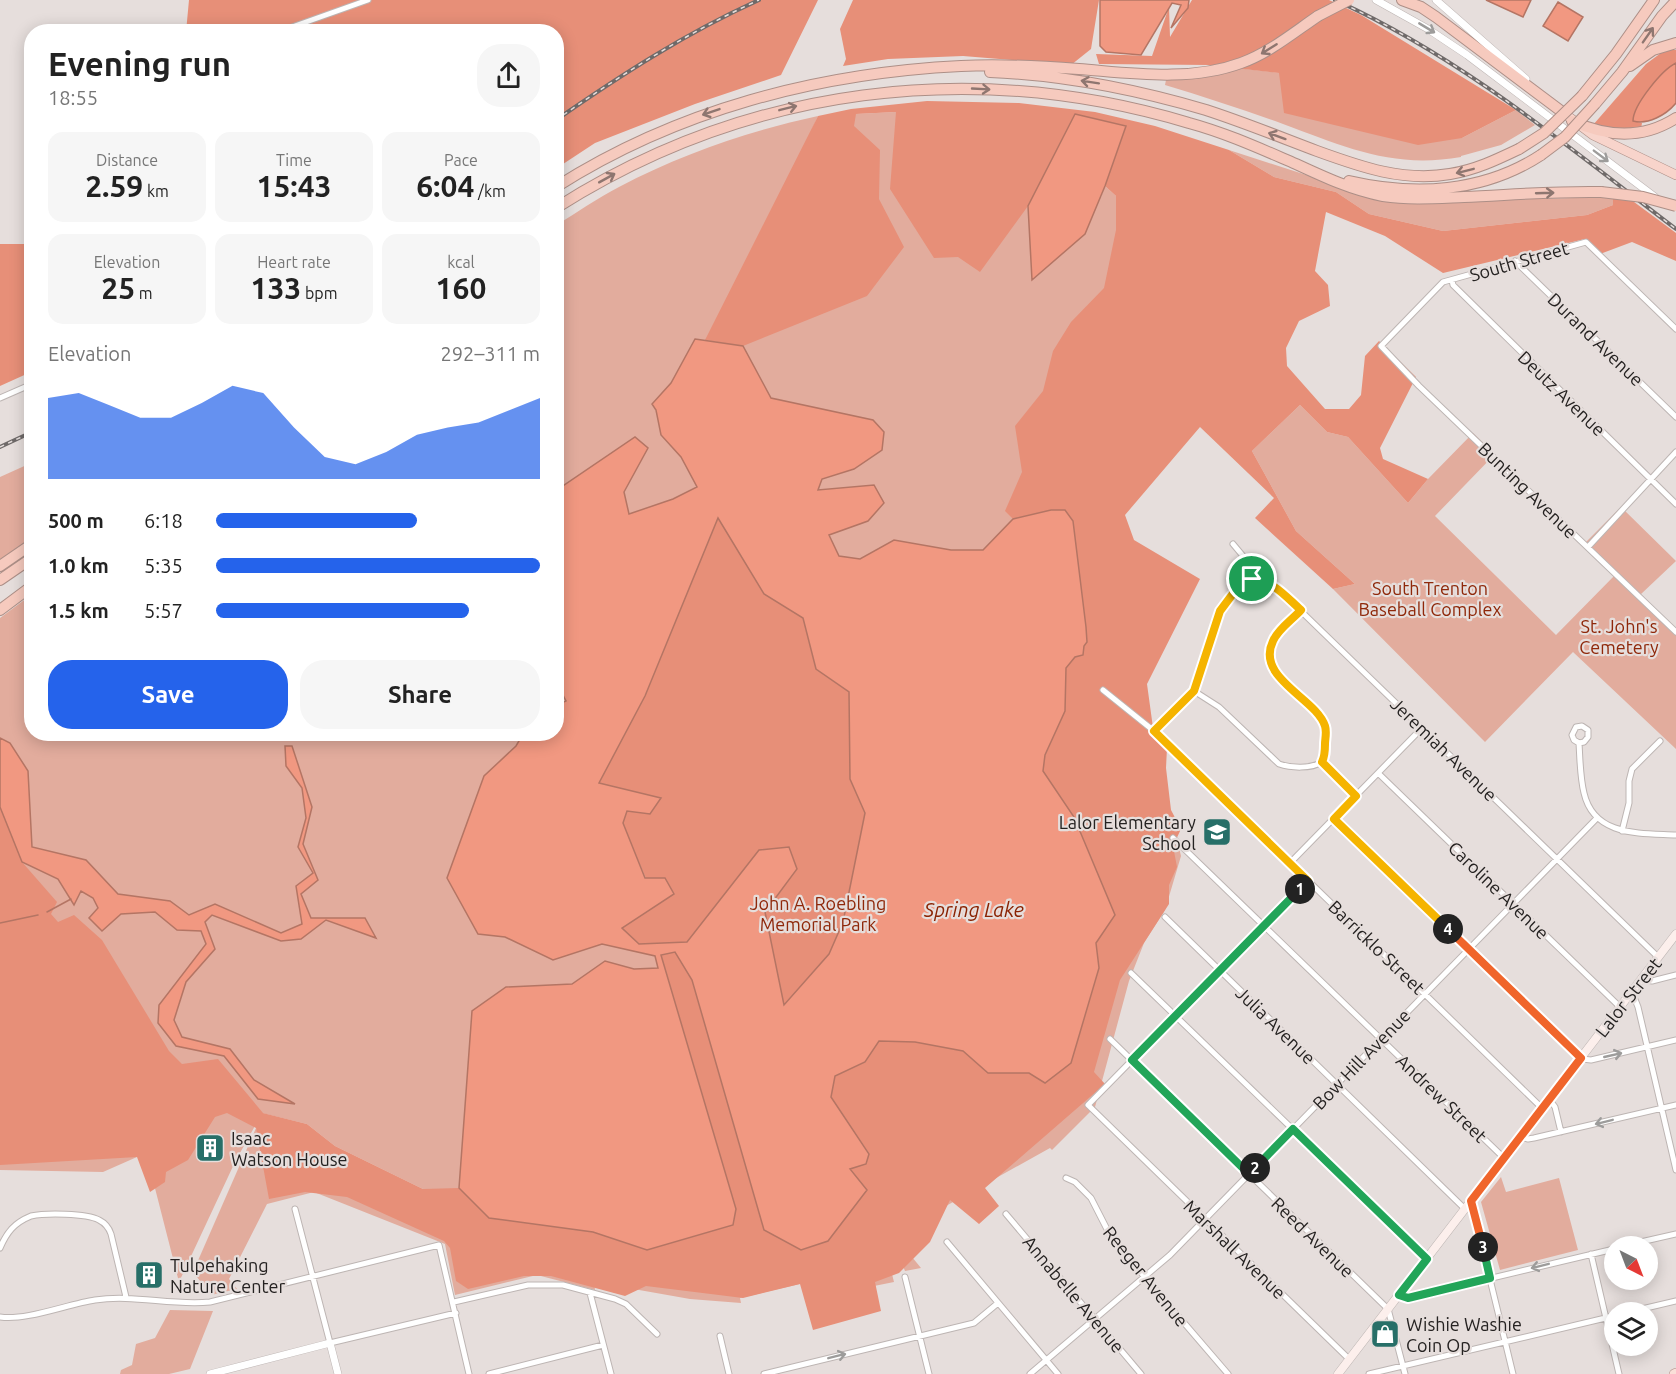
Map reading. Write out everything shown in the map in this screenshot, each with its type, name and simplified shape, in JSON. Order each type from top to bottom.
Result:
[{"type":"highway","points":[[564,183],[621,151],[701,116],[784,91],[870,75],[929,68],[992,65],[1024,65],[1137,74],[1211,71],[1238,64],[1260,54],[1318,16],[1349,0]]},
{"type":"highway","points":[[1402,0],[1421,7],[1436,17],[1593,135],[1676,175]]},
{"type":"highway","points":[[870,75],[922,71],[1001,72],[1119,87],[1208,111],[1365,168],[1404,176],[1433,176],[1464,171],[1497,160],[1544,133],[1582,96],[1654,0]]},
{"type":"highway","points":[[1631,33],[1663,0]]},
{"type":"highway","points":[[1283,159],[1348,180],[1417,190],[1456,187],[1490,179],[1519,168],[1565,137],[1622,72],[1662,16],[1676,1]]},
{"type":"highway","points":[[1622,72],[1653,50],[1676,43]]},
{"type":"highway","points":[[564,203],[629,166],[723,127],[772,112],[822,101],[923,88],[1015,91],[1116,105],[1201,126],[1349,187],[1376,194],[1404,198],[1600,192],[1643,197],[1676,206]]},
{"type":"highway","points":[[1572,120],[1603,132],[1628,135],[1656,129],[1676,118]]},
{"type":"highway","points":[[0,566],[24,550]]},
{"type":"highway","points":[[0,580],[24,564]]},
{"type":"highway","points":[[0,605],[24,589]]},
{"type":"highway","points":[[0,610],[24,590]]},
{"type":"main road","name":"Lalor Street","points":[[1338,1374],[1676,934]]},
{"type":"street","points":[[300,24],[368,0]]},
{"type":"street","points":[[1376,0],[1428,29],[1467,55],[1676,213]]},
{"type":"street","points":[[1436,0],[1561,111]]},
{"type":"street","name":"South Street","points":[[1381,346],[1443,282],[1586,242],[1676,329]]},
{"type":"street","name":"Durand Avenue","points":[[1515,261],[1676,417]]},
{"type":"street","name":"Deutz Avenue","points":[[1452,280],[1459,292],[1676,504]]},
{"type":"street","name":"Bunting Avenue","points":[[1381,346],[1419,386],[1676,632]]},
{"type":"street","points":[[0,398],[24,388]]},
{"type":"street","points":[[1588,547],[1676,452]]},
{"type":"street","points":[[1154,731],[1194,691],[1220,611],[1235,591],[1252,579],[1243,556],[1233,544]]},
{"type":"street","name":"Jeremiah Avenue","points":[[1252,579],[1263,580],[1275,586],[1301,610],[1658,957]]},
{"type":"street","points":[[1194,691],[1224,711],[1280,764],[1292,767],[1315,766],[1322,762],[1326,732],[1322,721],[1276,674],[1270,656],[1272,642],[1276,636],[1301,610]]},
{"type":"street","name":"Barricklo Street","points":[[1103,690],[1154,731],[1542,1108]]},
{"type":"street","points":[[1290,863],[1422,728]]},
{"type":"street","points":[[1622,831],[1629,803],[1629,781],[1632,769],[1660,741]]},
{"type":"street","points":[[1579,742],[1584,795],[1587,804],[1597,818],[1610,827],[1622,831],[1676,835]]},
{"type":"street","points":[[1322,762],[1356,796]]},
{"type":"street","name":"Caroline Avenue","points":[[1378,773],[1620,1007]]},
{"type":"street","name":"Bow Hill Avenue","points":[[1030,1374],[1170,1255],[1597,818]]},
{"type":"street","points":[[1334,819],[1581,1058],[1591,1060],[1676,1040]]},
{"type":"street","name":"Andrew Street","points":[[1173,838],[1504,1158]]},
{"type":"street","points":[[1132,1060],[1308,881]]},
{"type":"street","name":"Julia Avenue","points":[[1165,917],[1465,1209]]},
{"type":"street","points":[[1131,973],[1427,1259]]},
{"type":"street","points":[[1642,979],[1652,981],[1676,975]]},
{"type":"street","points":[[1630,994],[1638,1007],[1676,1170]]},
{"type":"street","name":"Reed Avenue","points":[[1110,1039],[1388,1309]]},
{"type":"street","name":"Marshall Avenue","points":[[1132,1060],[1088,1105],[1349,1359]]},
{"type":"street","points":[[1549,1099],[1555,1107],[1561,1132]]},
{"type":"street","points":[[1521,1137],[1528,1139],[1676,1105]]},
{"type":"street","name":"Reeger Avenue","points":[[1066,1178],[1075,1182],[1090,1198],[1112,1239],[1228,1374]]},
{"type":"street","points":[[1471,1201],[1513,1374]]},
{"type":"street","points":[[295,1209],[338,1374]]},
{"type":"street","name":"Annabelle Avenue","points":[[1006,1214],[1141,1374]]},
{"type":"street","points":[[0,1248],[10,1229],[30,1216],[86,1216],[98,1219],[111,1234],[126,1297]]},
{"type":"street","points":[[1658,1238],[1676,1234]]},
{"type":"street","points":[[947,1242],[1058,1374]]},
{"type":"street","points":[[0,1317],[15,1317],[93,1300],[126,1297],[175,1304],[202,1303],[312,1278],[439,1245],[469,1374]]},
{"type":"street","points":[[1399,1295],[1408,1298],[1604,1251]]},
{"type":"street","points":[[1590,1254],[1604,1310]]},
{"type":"street","points":[[905,1277],[929,1374]]},
{"type":"street","points":[[454,1302],[534,1284],[562,1285],[626,1304],[657,1334]]},
{"type":"street","points":[[590,1293],[611,1374]]},
{"type":"street","points":[[1658,1305],[1676,1301]]},
{"type":"street","points":[[764,1374],[780,1372],[974,1323],[998,1303]]},
{"type":"street","points":[[1388,1309],[1405,1374]]},
{"type":"street","points":[[210,1374],[456,1313]]},
{"type":"street","points":[[1369,1374],[1604,1318]]},
{"type":"street","points":[[720,1336],[729,1374]]},
{"type":"street","points":[[489,1374],[603,1345]]},
{"type":"street","points":[[1615,1356],[1619,1374]]},
{"type":"green space","points":[[189,0],[818,0],[781,75],[695,104],[595,143],[564,163],[564,24],[187,24]]},
{"type":"green space","points":[[853,0],[1099,0],[1091,49],[1071,65],[963,56],[888,59],[843,66],[846,59],[840,29]]},
{"type":"green space","points":[[1192,0],[1329,0],[1361,15],[1516,110],[1462,138],[1418,145],[1284,113],[1279,73],[1209,65],[1099,64],[1096,54],[1152,56],[1169,7],[1170,37]]},
{"type":"green space","points":[[1665,50],[1676,50],[1676,63],[1633,121],[1642,123],[1641,129],[1622,131],[1593,125],[1646,64]]},
{"type":"green space","points":[[1237,68],[1280,73],[1462,138],[1516,110],[1535,125],[1501,145],[1461,157],[1436,160],[1391,158],[1349,148],[1165,85],[1166,80]]},
{"type":"green space","points":[[927,101],[1019,103],[1095,112],[1155,126],[1229,150],[1274,177],[1336,192],[1369,214],[1443,231],[1587,215],[1613,205],[1613,197],[1630,199],[1676,233],[1676,261],[1632,242],[1600,254],[1585,239],[1443,273],[1385,236],[1326,212],[1315,271],[1328,285],[1330,306],[1299,321],[1286,348],[1287,366],[1325,409],[1349,409],[1361,395],[1365,356],[1379,341],[1416,377],[1380,448],[1383,459],[1428,479],[1408,503],[1348,437],[1327,432],[1300,405],[1252,451],[1296,531],[1355,584],[1333,589],[1255,518],[1274,498],[1200,427],[1125,515],[1134,540],[1200,579],[1147,684],[1154,735],[1167,748],[1166,768],[1171,810],[1181,829],[1173,846],[1177,867],[1169,885],[1169,904],[1120,980],[1094,1072],[1105,1084],[985,1188],[999,1206],[979,1224],[950,1200],[930,1242],[899,1273],[875,1282],[881,1311],[813,1330],[800,1284],[743,1298],[646,1286],[625,1296],[551,1276],[524,1276],[468,1289],[456,1281],[450,1248],[444,1241],[347,1197],[305,1192],[269,1199],[256,1128],[227,1113],[215,1117],[188,1160],[166,1172],[165,1182],[150,1192],[137,1157],[0,1165],[0,807],[22,862],[57,902],[51,914],[58,922],[74,915],[102,940],[169,1051],[182,1064],[218,1059],[263,1113],[307,1124],[335,1146],[423,1189],[459,1188],[489,1217],[593,1232],[647,1250],[736,1209],[661,955],[675,952],[692,980],[801,1250],[828,1241],[867,1190],[850,1169],[869,1154],[831,1097],[835,1076],[865,1062],[879,1041],[915,1042],[963,1051],[988,1073],[1029,1073],[1071,1063],[1099,968],[1096,943],[1115,915],[1074,817],[1040,767],[1065,711],[1066,668],[1087,642],[1073,521],[1051,510],[1013,519],[1005,511],[1022,472],[1015,426],[1043,391],[1053,351],[1071,322],[1104,288],[1116,230],[1116,196],[1105,186],[1126,126],[1075,114],[1028,206],[980,272],[958,257],[934,258],[890,189],[896,112],[856,114],[854,126],[880,150],[879,199],[904,247],[867,296],[743,346],[705,340],[818,116],[851,109]]},
{"type":"green space","name":"John A. Roebling Memorial Park","points":[[896,112],[896,117],[1101,197],[1105,186],[1116,196],[1116,212],[1266,357],[1104,522],[1126,588],[1148,718],[1181,856],[1165,910],[1144,943],[1129,981],[1095,1107],[1052,1150],[1050,1148],[894,1235],[921,1268],[905,1271],[890,1234],[891,1270],[894,1282],[869,1287],[804,1283],[740,1298],[741,1303],[690,1299],[594,1282],[595,1290],[537,1275],[455,1295],[445,1244],[314,1192],[267,1204],[229,1279],[237,1289],[211,1295],[193,1272],[256,1128],[277,1177],[423,1189],[335,1146],[307,1124],[262,1113],[235,1162],[179,1282],[146,1153],[103,1172],[0,1170],[0,618],[24,600],[24,741],[564,741],[564,627],[624,492],[647,448],[564,534],[564,220],[619,187],[691,154],[767,129],[818,116],[812,129],[856,114]],"holes":[[[695,339],[663,423],[652,404],[671,383]]]},
{"type":"green space","points":[[1229,150],[1362,193],[1465,197],[1490,190],[1499,200],[1613,197],[1613,205],[1587,215],[1443,231],[1369,214],[1336,192],[1274,177]]},
{"type":"green space","points":[[0,244],[24,244],[24,375],[0,386]]},
{"type":"green space","name":"South Trenton Baseball Complex","points":[[1300,405],[1327,432],[1348,437],[1408,503],[1473,433],[1495,454],[1435,516],[1556,635],[1616,574],[1585,543],[1621,507],[1676,561],[1640,595],[1676,631],[1676,749],[1573,652],[1485,742],[1333,589],[1355,584],[1296,531],[1252,451]]},
{"type":"green space","points":[[24,466],[24,546],[0,564],[0,477]]},
{"type":"green space","points":[[718,517],[764,594],[803,618],[816,669],[849,692],[850,779],[865,813],[843,922],[829,954],[784,1006],[765,912],[797,869],[759,850],[687,942],[639,944],[622,928],[646,878],[622,823],[627,811],[599,783],[645,696]]},
{"type":"green space","points":[[1501,1177],[1506,1192],[1559,1178],[1578,1250],[1500,1270],[1481,1202]]},
{"type":"green space","points":[[170,1310],[213,1311],[190,1369],[169,1374],[120,1374],[121,1370],[132,1365],[136,1344],[155,1338]]},
{"type":"water","points":[[1100,0],[1189,0],[1188,8],[1171,28],[1181,5],[1172,3],[1141,55],[1106,52],[1100,46]]},
{"type":"water","points":[[1486,0],[1531,0],[1523,17]]},
{"type":"water","points":[[1558,2],[1583,17],[1568,41],[1543,26]]},
{"type":"water","points":[[1676,63],[1676,103],[1656,118],[1645,122],[1633,121],[1643,97],[1663,73]]},
{"type":"water","points":[[1075,114],[1126,126],[1085,234],[1032,280],[1028,206]]},
{"type":"water","name":"Spring Lake","points":[[695,339],[743,346],[771,398],[873,420],[884,432],[882,450],[854,469],[822,479],[818,490],[874,485],[884,503],[868,521],[829,535],[839,556],[860,559],[894,540],[951,550],[983,550],[1013,519],[1051,510],[1065,510],[1073,521],[1087,642],[1083,655],[1075,657],[1066,668],[1065,711],[1045,755],[1043,771],[1074,817],[1115,915],[1096,943],[1099,968],[1071,1063],[1045,1083],[1029,1073],[988,1073],[963,1051],[915,1042],[879,1041],[865,1062],[835,1076],[831,1097],[869,1154],[866,1164],[850,1169],[867,1190],[828,1241],[801,1250],[764,1230],[692,980],[675,952],[661,955],[736,1209],[733,1225],[647,1250],[593,1232],[489,1218],[459,1188],[472,1011],[506,987],[572,984],[605,961],[634,969],[658,968],[655,956],[602,944],[553,960],[505,937],[478,934],[447,878],[484,776],[519,741],[564,741],[564,702],[566,701],[564,697],[564,485],[635,437],[648,448],[624,492],[629,514],[673,499],[697,487],[681,457],[661,435],[656,410],[652,404],[671,383]],"holes":[[[718,518],[764,594],[803,618],[816,669],[849,692],[850,779],[865,813],[843,922],[829,954],[784,1005],[765,912],[797,869],[789,847],[759,850],[687,942],[639,944],[622,928],[674,894],[665,878],[645,878],[623,823],[627,811],[650,814],[661,798],[599,783],[645,696]]]},
{"type":"water","points":[[0,738],[10,743],[28,771],[32,847],[86,860],[118,894],[170,901],[189,915],[215,904],[281,933],[302,924],[296,886],[313,873],[298,847],[306,818],[302,788],[286,766],[285,746],[292,746],[312,807],[303,844],[318,880],[301,894],[311,918],[365,918],[376,938],[326,920],[301,939],[281,941],[212,915],[205,922],[215,949],[186,982],[174,1020],[182,1037],[230,1049],[254,1080],[295,1104],[258,1099],[224,1056],[176,1046],[158,1023],[159,1005],[206,944],[201,931],[177,930],[155,912],[121,914],[102,931],[89,918],[98,908],[93,898],[81,891],[74,905],[58,879],[22,862],[0,807]]},
{"type":"waterway","points":[[47,912],[71,899]]},
{"type":"waterway","points":[[0,923],[38,915]]},
{"type":"railway","points":[[564,115],[654,56],[706,26],[759,0]]},
{"type":"railway","points":[[1335,0],[1426,48],[1470,76],[1553,135],[1676,229]]},
{"type":"railway","points":[[0,447],[24,436]]},
{"type":"place","name":"Lalor Elementary School","points":[[1217,832]]},
{"type":"place","name":"Isaac Watson House","points":[[210,1148]]},
{"type":"place","name":"Tulpehaking Nature Center","points":[[149,1275]]},
{"type":"place","name":"Wishie Washie Coin Op","points":[[1385,1334]]},
{"type":"route","points":[[1252,579],[1269,582],[1301,610],[1276,636],[1272,642],[1270,656],[1276,674],[1319,717],[1325,726],[1322,762],[1356,796],[1334,819],[1581,1058],[1471,1201],[1490,1278],[1408,1298],[1399,1295],[1427,1259],[1293,1129],[1249,1174],[1132,1060],[1308,881],[1154,731],[1194,691],[1220,611],[1235,591],[1252,579]]},
{"type":"park label","name":"St. John's Cemetery","points":[[1619,636]]}]
